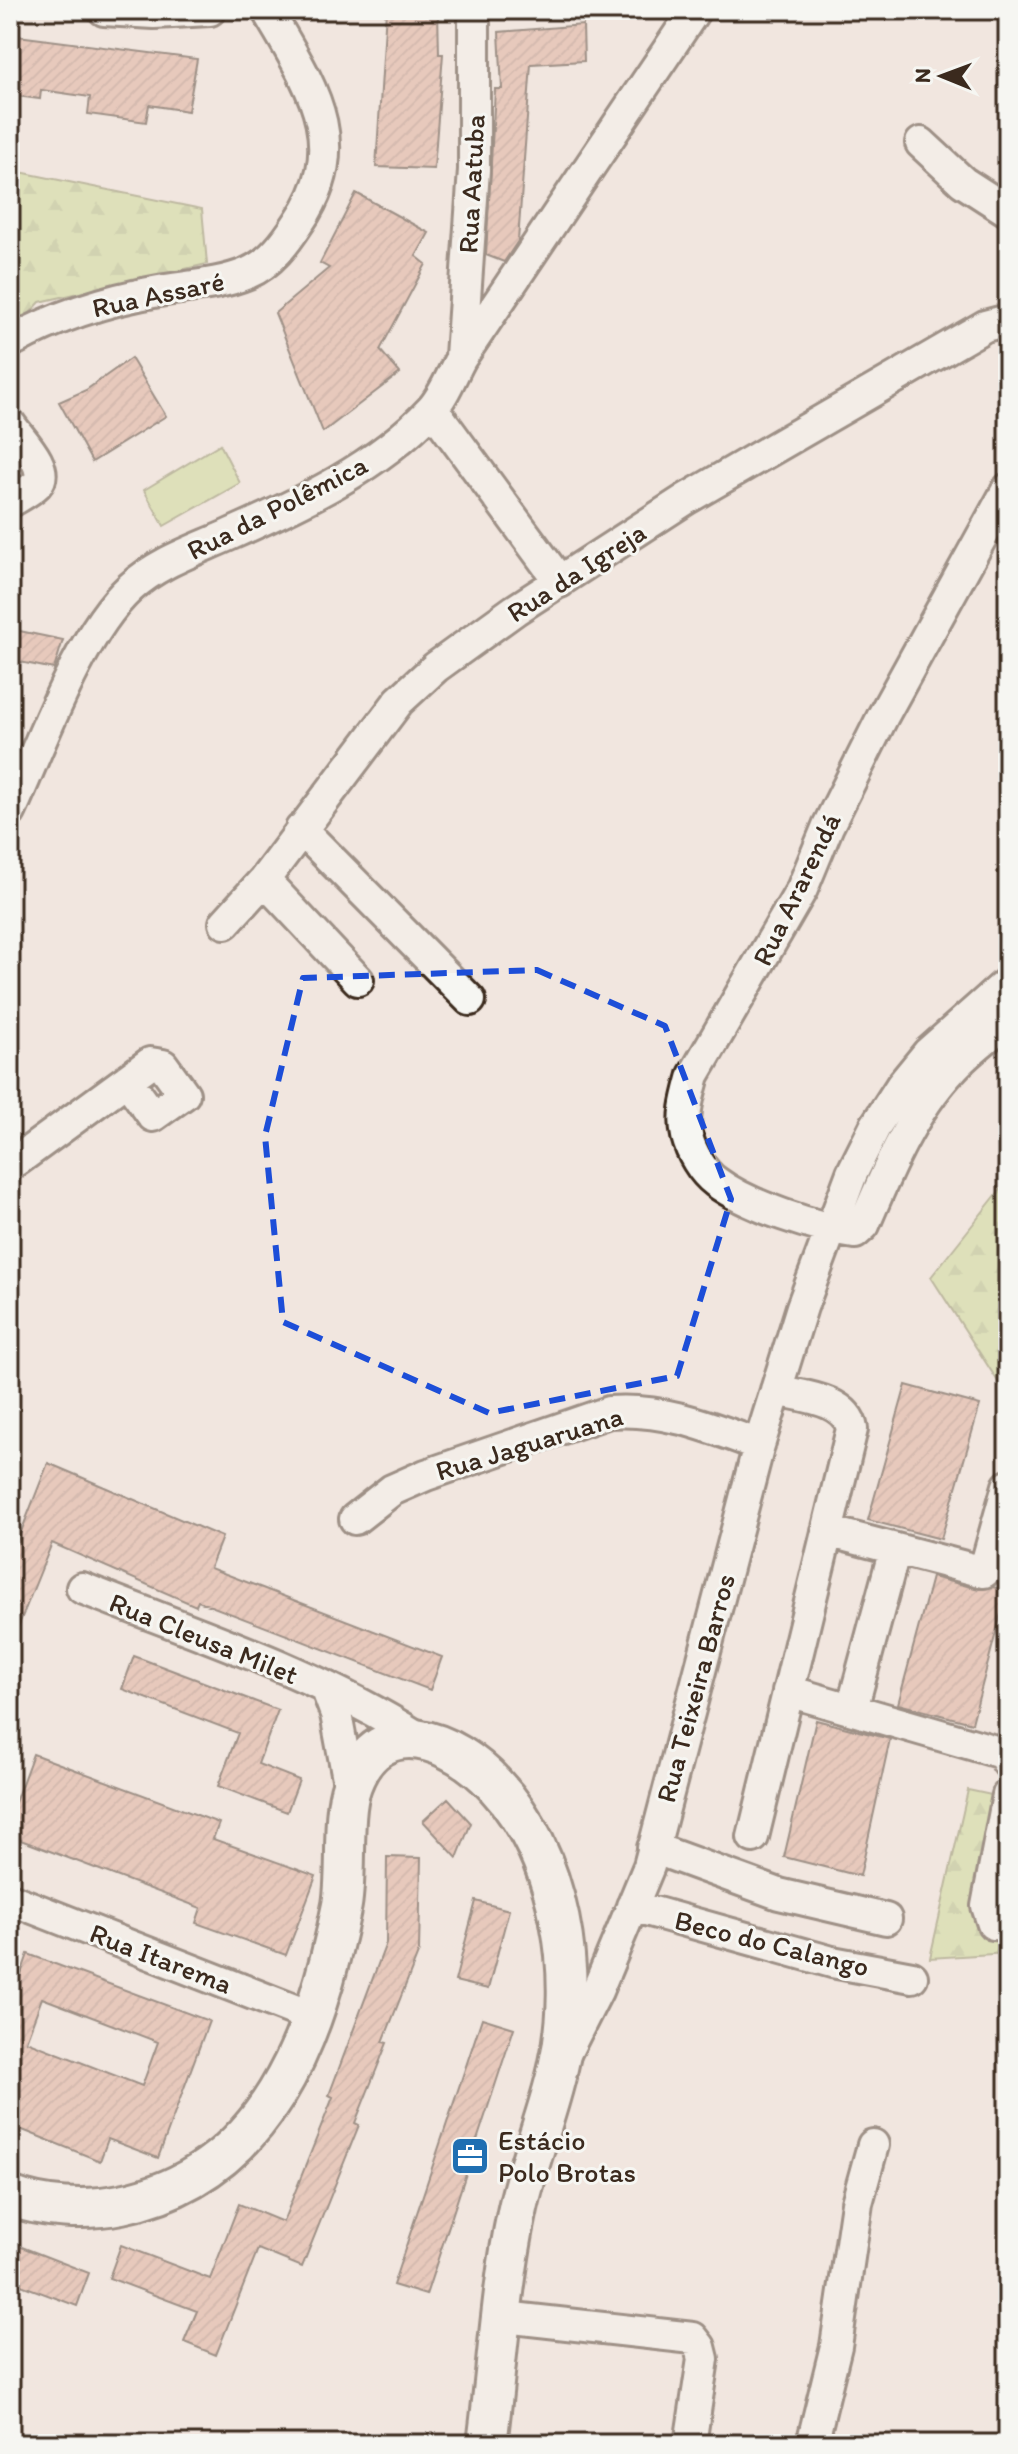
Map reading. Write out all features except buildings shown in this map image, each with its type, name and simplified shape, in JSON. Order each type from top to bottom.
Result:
[{"type":"main road","points":[[10,2196],[66,2207],[110,2206],[151,2198],[198,2178],[234,2149],[261,2119],[284,2080],[312,2017],[330,1960],[343,1900],[350,1789],[359,1769],[375,1751],[391,1741],[416,1736]]},
{"type":"main road","name":"Rua Cleusa Milet","points":[[416,1736],[457,1754],[494,1783],[523,1820],[545,1862],[561,1924],[566,1984],[559,2066]]},
{"type":"main road","name":"Rua Teixeira Barros","points":[[487,2444],[516,2216],[559,2066]]},
{"type":"street","points":[[104,10],[154,13],[210,10]]},
{"type":"street","name":"Rua Assaré","points":[[10,342],[46,322],[104,303],[211,284],[250,272],[282,248],[307,211],[323,170],[327,135],[302,72],[267,10]]},
{"type":"street","name":"Rua Aatuba","points":[[461,358],[474,170],[474,10]]},
{"type":"street","name":"Rua da Polêmica","points":[[10,812],[80,660],[128,590],[155,568],[273,515],[347,475],[393,443],[433,409],[461,358],[695,10]]},
{"type":"street","points":[[921,143],[963,182],[1008,211]]},
{"type":"street","name":"Rua da Igreja","points":[[225,923],[264,880],[399,701],[436,667],[686,499],[985,326],[1008,320]]},
{"type":"street","points":[[433,409],[560,582]]},
{"type":"street","points":[[10,424],[38,464],[41,475],[37,484],[10,502]]},
{"type":"street","name":"Rua Ararendá","points":[[842,1231],[742,1197],[715,1181],[696,1160],[687,1135],[686,1108],[694,1075],[802,889],[828,826],[883,716],[1008,489]]},
{"type":"street","points":[[301,829],[470,1000]]},
{"type":"street","points":[[264,880],[358,980]]},
{"type":"street","name":"Rua Teixeira Barros","points":[[559,2066],[597,1991],[653,1848],[759,1445],[776,1390],[842,1231],[876,1125],[901,1086],[928,1053],[1008,982]]},
{"type":"street","points":[[842,1231],[864,1225],[894,1155],[951,1070],[1008,1020]]},
{"type":"street","points":[[10,1165],[127,1080]]},
{"type":"street","points":[[753,1837],[852,1429],[850,1416],[841,1408],[776,1390]]},
{"type":"street","name":"Rua Jaguaruana","points":[[355,1519],[392,1490],[426,1475],[609,1412],[640,1410],[678,1416],[759,1445]]},
{"type":"street","points":[[827,1531],[984,1572],[1008,1486]]},
{"type":"street","points":[[852,1709],[895,1549]]},
{"type":"street","name":"Rua Cleusa Milet","points":[[82,1588],[326,1687],[379,1713],[416,1736]]},
{"type":"street","name":"Rua Cleusa Milet","points":[[326,1687],[339,1725],[350,1789]]},
{"type":"street","points":[[788,1691],[1006,1750]]},
{"type":"street","points":[[1008,1795],[987,1906],[993,1924],[1008,1925]]},
{"type":"street","points":[[653,1848],[779,1894],[886,1919]]},
{"type":"street","name":"Rua Itarema","points":[[10,1899],[312,2017]]},
{"type":"street","name":"Beco do Calango","points":[[632,1906],[832,1962],[912,1977]]},
{"type":"street","points":[[812,2444],[836,2346],[857,2203],[873,2145]]},
{"type":"street","points":[[504,2317],[693,2338],[700,2347],[703,2359],[690,2444]]},
{"type":"highlighted area","points":[[537,970],[665,1026],[731,1199],[677,1376],[489,1413],[283,1322],[265,1136],[303,978]]},
{"type":"green space","points":[[10,170],[202,209],[207,264],[40,302],[10,335]]},
{"type":"green space","points":[[220,444],[240,483],[164,526],[144,490]]},
{"type":"green space","points":[[1008,1180],[1008,1397],[931,1277]]},
{"type":"green space","points":[[968,1790],[996,1796],[978,1872],[983,1933],[1008,1936],[1008,1953],[930,1958]]},
{"type":"place","name":"Estácio Polo Brotas","points":[[470,2156]]}]
